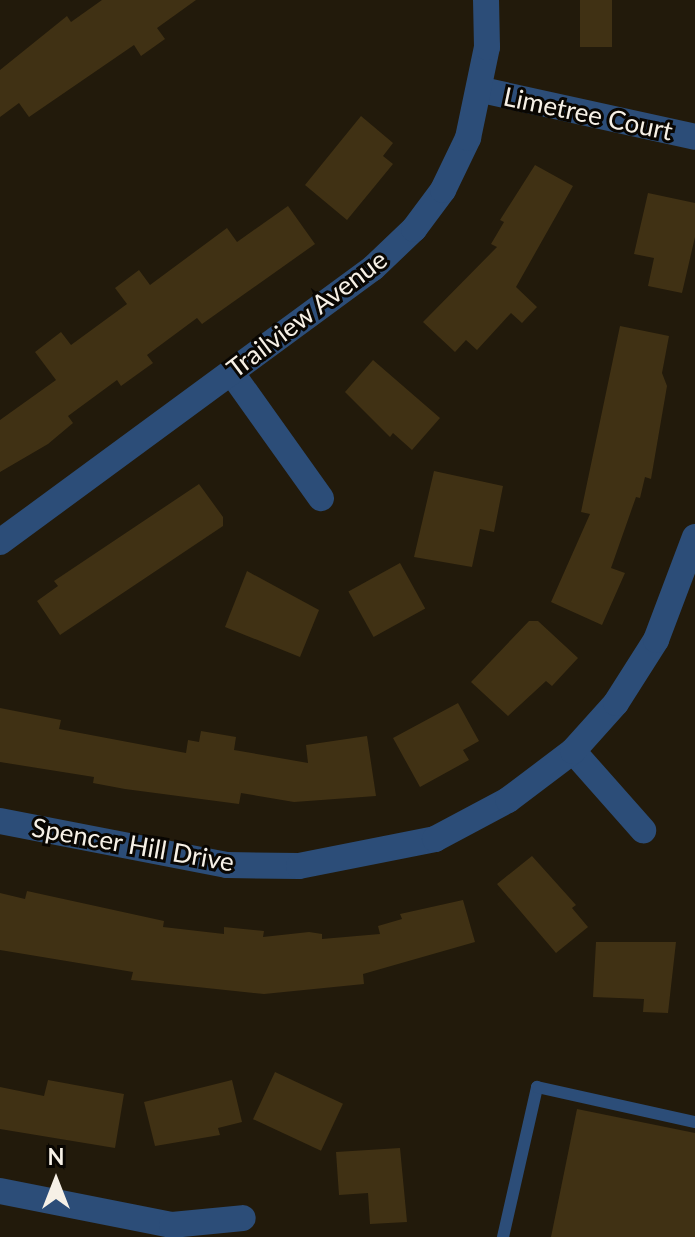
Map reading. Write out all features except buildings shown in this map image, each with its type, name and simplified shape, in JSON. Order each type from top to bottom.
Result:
[{"type":"street","name":"Trailview Avenue","points":[[0,542],[373,268],[414,229],[443,190],[468,138],[482,90],[486,0]]},
{"type":"street","name":"Limetree Court","points":[[482,90],[695,137]]},
{"type":"street","points":[[231,372],[321,498]]},
{"type":"street","name":"Spencer Hill Drive","points":[[0,821],[227,865],[299,866],[435,839],[508,800],[573,751],[616,703],[656,640],[695,537]]},
{"type":"street","points":[[573,751],[643,830]]},
{"type":"street","points":[[0,1191],[172,1225],[243,1218]]},
{"type":"lane","points":[[503,1237],[537,1087],[695,1122]]}]
